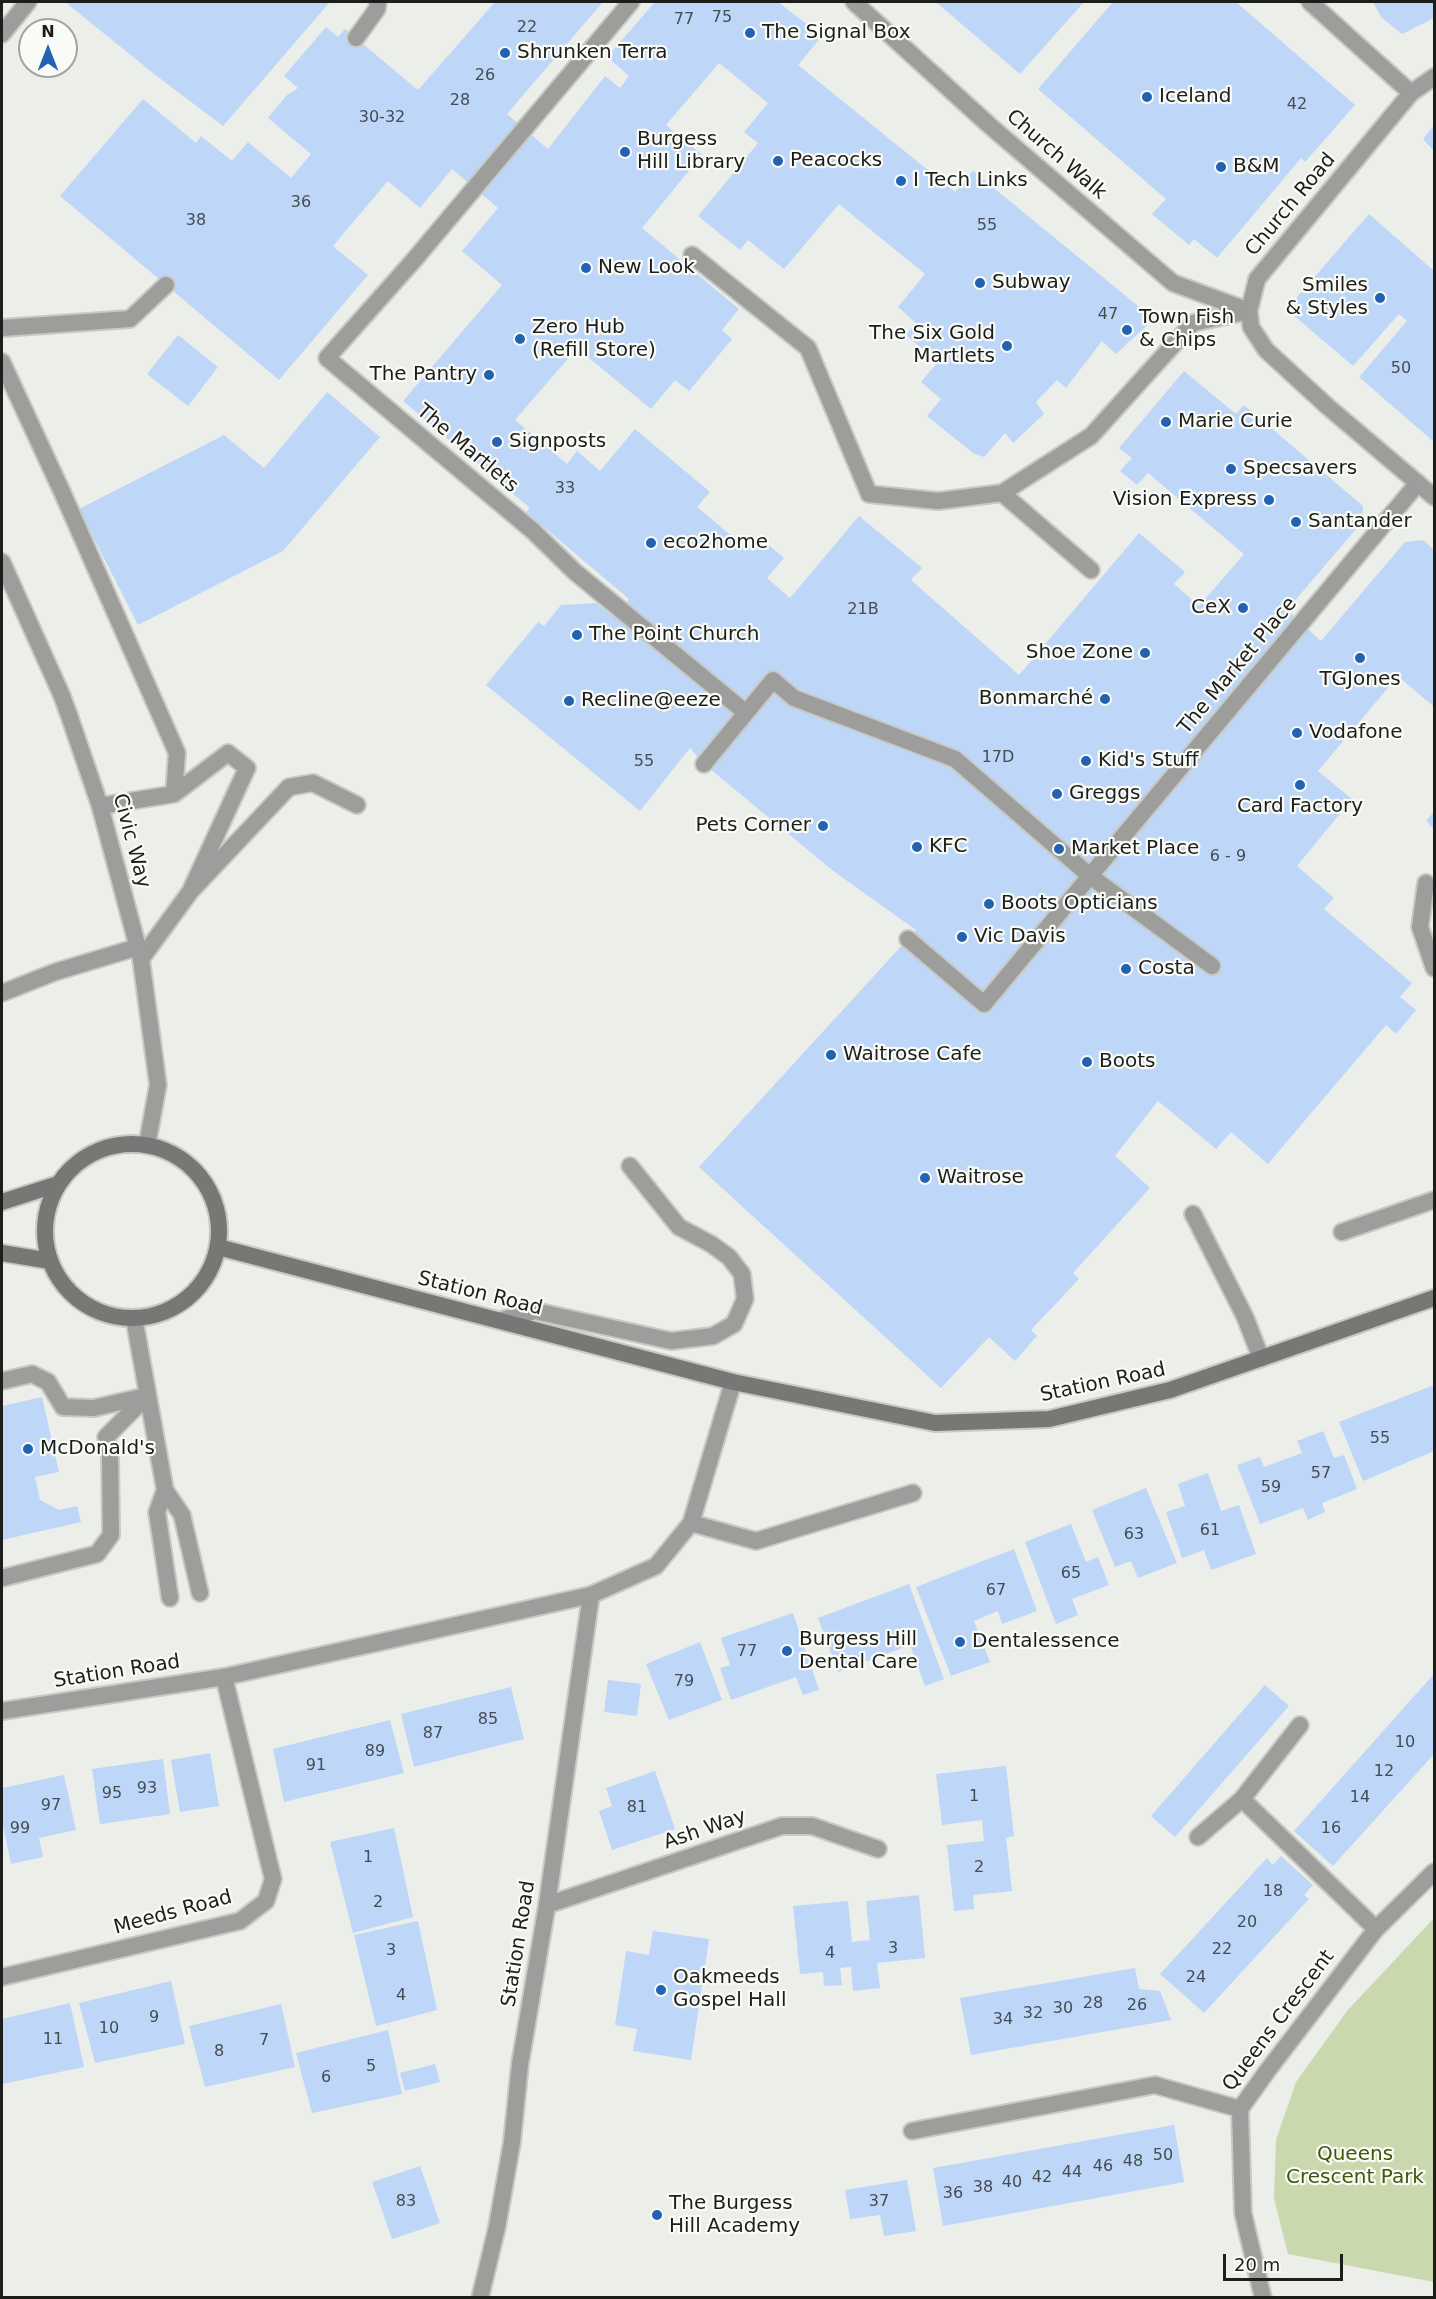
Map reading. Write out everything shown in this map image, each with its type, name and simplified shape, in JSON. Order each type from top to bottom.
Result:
[{"type":"main road","points":[[120,1145],[147,1145],[170,1153],[190,1166],[205,1184],[220,1224],[218,1247],[204,1281],[182,1303],[160,1314],[134,1318],[115,1317],[82,1303],[70,1293],[56,1275],[45,1244],[44,1222],[48,1200],[58,1184],[73,1167],[95,1152],[120,1145]]},
{"type":"main road","points":[[2,1202],[58,1184]]},
{"type":"main road","name":"Station Road","points":[[218,1247],[733,1382],[935,1423],[1049,1419],[1170,1390],[1434,1298]]},
{"type":"main road","points":[[2,1253],[50,1261]]},
{"type":"street","points":[[2,34],[28,2]]},
{"type":"street","points":[[356,38],[377,9],[378,2]]},
{"type":"street","name":"The Martlets","points":[[631,2],[414,260],[327,358],[524,523],[575,572],[745,712]]},
{"type":"street","name":"Church Walk","points":[[854,2],[989,125],[1173,283],[1249,311]]},
{"type":"street","points":[[1310,2],[1411,93]]},
{"type":"street","name":"Church Road","points":[[1249,311],[1257,279],[1411,93],[1434,76]]},
{"type":"street","points":[[692,255],[808,348],[869,494],[938,501],[1002,493],[1091,436],[1193,323],[1249,311],[1251,327],[1266,350],[1434,497]]},
{"type":"street","points":[[2,328],[130,319],[166,285]]},
{"type":"street","points":[[2,362],[177,753],[174,794]]},
{"type":"street","name":"The Market Place","points":[[908,939],[984,1004],[1418,483]]},
{"type":"street","points":[[1002,493],[1091,570]]},
{"type":"street","name":"Civic Way","points":[[2,562],[62,696],[100,806],[139,953],[158,1084],[147,1145]]},
{"type":"street","points":[[704,764],[773,680],[794,698],[955,759],[1090,876],[1212,966]]},
{"type":"street","points":[[100,806],[174,794],[228,753],[247,768],[190,892]]},
{"type":"street","points":[[2,993],[55,972],[139,953],[190,892],[290,787],[313,783],[357,805]]},
{"type":"street","points":[[1426,883],[1420,927],[1434,968]]},
{"type":"street","points":[[502,1320],[535,1311],[671,1341],[713,1336],[734,1324],[745,1299],[742,1274],[729,1257],[711,1244],[679,1227],[630,1166]]},
{"type":"street","points":[[1342,1233],[1434,1200]]},
{"type":"street","points":[[1193,1214],[1245,1317],[1262,1358]]},
{"type":"street","points":[[134,1318],[165,1490],[182,1515],[200,1593]]},
{"type":"street","points":[[2,1381],[32,1374],[48,1382],[63,1407],[94,1408],[147,1396]]},
{"type":"street","name":"Station Road","points":[[2,1711],[224,1677],[591,1595],[656,1566],[691,1523],[733,1382]]},
{"type":"street","points":[[2,1578],[97,1554],[111,1535],[110,1454],[105,1437],[147,1396]]},
{"type":"street","points":[[165,1490],[157,1512],[170,1598]]},
{"type":"street","points":[[691,1523],[756,1541],[913,1493]]},
{"type":"street","name":"Station Road","points":[[480,2298],[497,2227],[508,2163],[520,2064],[547,1905],[591,1595]]},
{"type":"street","name":"Meeds Road","points":[[2,1977],[240,1921],[266,1901],[273,1879],[224,1677]]},
{"type":"street","points":[[1198,1837],[1242,1799],[1300,1725]]},
{"type":"street","points":[[1242,1799],[1376,1929]]},
{"type":"street","name":"Ash Way","points":[[547,1905],[782,1826],[812,1826],[878,1849]]},
{"type":"street","name":"Queens Crescent","points":[[912,2131],[1155,2085],[1240,2109],[1376,1929],[1434,1872]]},
{"type":"street","points":[[1240,2109],[1243,2212],[1263,2298]]},
{"type":"green space","name":"Queens Crescent Park","points":[[1434,1918],[1434,2282],[1288,2254],[1274,2198],[1276,2140],[1296,2082],[1347,2011]]},
{"type":"building","points":[[65,2],[330,2],[223,126]]},
{"type":"building","points":[[495,2],[603,2],[507,114],[548,149],[605,76],[620,88],[629,76],[607,57],[655,2],[778,2],[822,36],[798,65],[955,192],[973,171],[1154,319],[1116,354],[1102,341],[1066,388],[1057,380],[1036,402],[1044,414],[1013,443],[1005,433],[984,457],[973,453],[927,416],[941,399],[921,382],[938,362],[906,335],[916,323],[898,307],[925,274],[839,204],[784,269],[748,240],[740,250],[698,216],[758,143],[744,132],[768,103],[719,63],[666,125],[702,155],[642,228],[739,309],[722,330],[732,339],[689,391],[675,380],[651,409],[577,348],[515,420],[567,464],[577,451],[600,471],[635,429],[710,492],[697,507],[747,549],[758,536],[784,558],[767,578],[790,598],[859,516],[922,568],[911,580],[1019,675],[1139,533],[1185,572],[1174,584],[1199,606],[1244,554],[1148,473],[1137,485],[1120,471],[1132,458],[1119,448],[1184,371],[1236,414],[1244,405],[1363,506],[1362,522],[1287,610],[1321,641],[1405,542],[1423,540],[1434,550],[1434,707],[1398,676],[1318,771],[1352,799],[1297,866],[1334,898],[1324,909],[1412,983],[1400,997],[1416,1010],[1396,1034],[1386,1025],[1268,1164],[1231,1132],[1216,1149],[1158,1101],[1115,1156],[1150,1188],[1073,1273],[1079,1279],[1031,1330],[1037,1336],[1015,1361],[989,1337],[941,1388],[699,1167],[916,930],[832,870],[704,764],[690,748],[640,811],[486,685],[538,622],[544,626],[561,605],[596,603],[614,617],[629,599],[526,512],[530,508],[403,401],[502,285],[462,251],[498,208],[452,169],[420,208],[388,181],[333,246],[368,275],[279,380],[60,196],[143,99],[196,143],[201,136],[232,161],[248,142],[291,178],[311,154],[268,118],[287,95],[298,88],[284,76],[326,27],[338,37],[345,29],[418,90]]},
{"type":"building","points":[[936,2],[1084,2],[1020,74]]},
{"type":"building","name":"Iceland","points":[[1113,2],[1236,2],[1355,105],[1305,162],[1301,158],[1217,258],[1194,239],[1189,245],[1152,214],[1166,199],[1038,89]]},
{"type":"building","points":[[1373,2],[1434,2],[1434,18],[1402,34],[1381,17]]},
{"type":"building","points":[[1434,125],[1434,151],[1423,139]]},
{"type":"building","points":[[1369,214],[1434,271],[1434,442],[1359,377],[1407,321],[1399,314],[1353,366],[1292,314],[1291,304]]},
{"type":"building","points":[[178,335],[218,367],[188,406],[147,374]]},
{"type":"building","points":[[327,392],[380,437],[283,551],[138,625],[79,509],[224,435],[264,468]]},
{"type":"building","points":[[1434,812],[1434,829],[1426,821]]},
{"type":"building","points":[[1434,1385],[1434,1451],[1363,1481],[1339,1422]]},
{"type":"building","name":"McDonald's","points":[[42,1397],[59,1472],[35,1477],[40,1500],[59,1510],[77,1506],[81,1522],[2,1540],[2,1406]]},
{"type":"building","points":[[1323,1431],[1334,1458],[1344,1455],[1357,1489],[1322,1503],[1325,1512],[1308,1520],[1303,1508],[1260,1524],[1237,1465],[1260,1457],[1264,1467],[1302,1453],[1297,1441]]},
{"type":"building","points":[[1208,1473],[1221,1511],[1239,1505],[1256,1554],[1211,1570],[1204,1550],[1182,1558],[1166,1512],[1185,1506],[1178,1484]]},
{"type":"building","points":[[1146,1488],[1177,1563],[1138,1578],[1131,1561],[1115,1567],[1092,1510]]},
{"type":"building","points":[[1071,1524],[1086,1562],[1098,1557],[1109,1585],[1072,1599],[1078,1615],[1056,1624],[1025,1542]]},
{"type":"building","points":[[1014,1549],[1037,1611],[1002,1624],[998,1611],[974,1621],[990,1662],[951,1676],[916,1587]]},
{"type":"building","points":[[909,1584],[944,1679],[925,1686],[910,1645],[838,1672],[818,1618]]},
{"type":"building","points":[[793,1613],[819,1690],[803,1695],[796,1677],[731,1700],[720,1668],[730,1665],[721,1638]]},
{"type":"building","points":[[700,1642],[722,1700],[669,1720],[646,1664]]},
{"type":"building","points":[[1434,1674],[1434,1754],[1333,1866],[1294,1831]]},
{"type":"building","points":[[608,1680],[641,1684],[637,1716],[604,1712]]},
{"type":"building","points":[[1265,1685],[1289,1706],[1175,1837],[1151,1816]]},
{"type":"building","points":[[511,1687],[524,1739],[414,1767],[401,1714]]},
{"type":"building","points":[[390,1720],[404,1773],[284,1802],[273,1749]]},
{"type":"building","points":[[210,1753],[219,1806],[180,1812],[171,1760]]},
{"type":"building","points":[[163,1759],[170,1814],[100,1824],[92,1769]]},
{"type":"building","points":[[1006,1766],[1014,1836],[1006,1838],[1012,1891],[973,1895],[974,1909],[954,1911],[947,1845],[984,1841],[982,1820],[942,1825],[936,1774]]},
{"type":"building","points":[[655,1771],[675,1829],[612,1850],[599,1811],[612,1806],[606,1788]]},
{"type":"building","points":[[64,1775],[76,1830],[39,1838],[43,1857],[11,1864],[2,1821],[2,1788]]},
{"type":"building","points":[[394,1828],[413,1917],[353,1933],[330,1842]]},
{"type":"building","points":[[1281,1856],[1313,1885],[1304,1895],[1309,1899],[1204,2013],[1160,1974],[1267,1858],[1273,1865]]},
{"type":"building","points":[[919,1895],[925,1958],[877,1963],[880,1988],[853,1991],[851,1967],[840,1968],[842,1985],[824,1986],[823,1972],[800,1974],[793,1906],[848,1901],[852,1942],[870,1940],[866,1901]]},
{"type":"building","points":[[418,1921],[437,2010],[376,2026],[354,1935]]},
{"type":"building","name":"Oakmeeds Gospel Hall","points":[[653,1931],[709,1939],[691,2060],[633,2051],[637,2029],[615,2025],[626,1951],[649,1955]]},
{"type":"building","points":[[1135,1968],[1139,1989],[1160,1991],[1171,2020],[971,2055],[960,1998]]},
{"type":"building","points":[[171,1981],[185,2044],[95,2063],[79,2003]]},
{"type":"building","points":[[70,2003],[84,2067],[2,2084],[2,2019]]},
{"type":"building","points":[[281,2004],[295,2067],[205,2087],[189,2026]]},
{"type":"building","points":[[388,2030],[402,2094],[312,2113],[296,2053]]},
{"type":"building","points":[[435,2064],[440,2082],[405,2091],[400,2073]]},
{"type":"building","points":[[1174,2125],[1184,2182],[943,2226],[933,2168]]},
{"type":"building","points":[[420,2166],[440,2223],[392,2239],[372,2182]]},
{"type":"building","points":[[907,2180],[916,2231],[884,2236],[880,2215],[850,2219],[845,2190]]},
{"type":"place","name":"The Signal Box","points":[[750,33]]},
{"type":"place","name":"Shrunken Terra","points":[[505,53]]},
{"type":"place","name":"Iceland","points":[[1147,97]]},
{"type":"place","name":"Burgess Hill Library","points":[[625,152]]},
{"type":"place","name":"Peacocks","points":[[778,161]]},
{"type":"place","name":"B&M","points":[[1221,167]]},
{"type":"place","name":"I Tech Links","points":[[901,181]]},
{"type":"place","name":"New Look","points":[[586,268]]},
{"type":"place","name":"Subway","points":[[980,283]]},
{"type":"place","name":"Smiles & Styles","points":[[1380,298]]},
{"type":"place","name":"Town Fish & Chips","points":[[1127,330]]},
{"type":"place","name":"Zero Hub (Refill Store)","points":[[520,339]]},
{"type":"place","name":"The Six Gold Martlets","points":[[1007,346]]},
{"type":"place","name":"The Pantry","points":[[489,375]]},
{"type":"place","name":"Marie Curie","points":[[1166,422]]},
{"type":"place","name":"Signposts","points":[[497,442]]},
{"type":"place","name":"Specsavers","points":[[1231,469]]},
{"type":"place","name":"Vision Express","points":[[1269,500]]},
{"type":"place","name":"Santander","points":[[1296,522]]},
{"type":"place","name":"eco2home","points":[[651,543]]},
{"type":"place","name":"CeX","points":[[1243,608]]},
{"type":"place","name":"The Point Church","points":[[577,635]]},
{"type":"place","name":"Shoe Zone","points":[[1145,653]]},
{"type":"place","name":"TGJones","points":[[1360,658]]},
{"type":"place","name":"Bonmarché","points":[[1105,699]]},
{"type":"place","name":"Recline@eeze","points":[[569,701]]},
{"type":"place","name":"Vodafone","points":[[1297,733]]},
{"type":"place","name":"Kid's Stuff","points":[[1086,761]]},
{"type":"place","name":"Card Factory","points":[[1300,785]]},
{"type":"place","name":"Greggs","points":[[1057,794]]},
{"type":"place","name":"Pets Corner","points":[[823,826]]},
{"type":"place","name":"KFC","points":[[917,847]]},
{"type":"place","name":"Market Place","points":[[1059,849]]},
{"type":"place","name":"Boots Opticians","points":[[989,904]]},
{"type":"place","name":"Vic Davis","points":[[962,937]]},
{"type":"place","name":"Costa","points":[[1126,969]]},
{"type":"place","name":"Waitrose Cafe","points":[[831,1055]]},
{"type":"place","name":"Boots","points":[[1087,1062]]},
{"type":"place","name":"Waitrose","points":[[925,1178]]},
{"type":"place","name":"McDonald's","points":[[28,1449]]},
{"type":"place","name":"Dentalessence","points":[[960,1642]]},
{"type":"place","name":"Burgess Hill Dental Care","points":[[787,1651]]},
{"type":"place","name":"Oakmeeds Gospel Hall","points":[[661,1990]]},
{"type":"place","name":"The Burgess Hill Academy","points":[[657,2215]]}]
